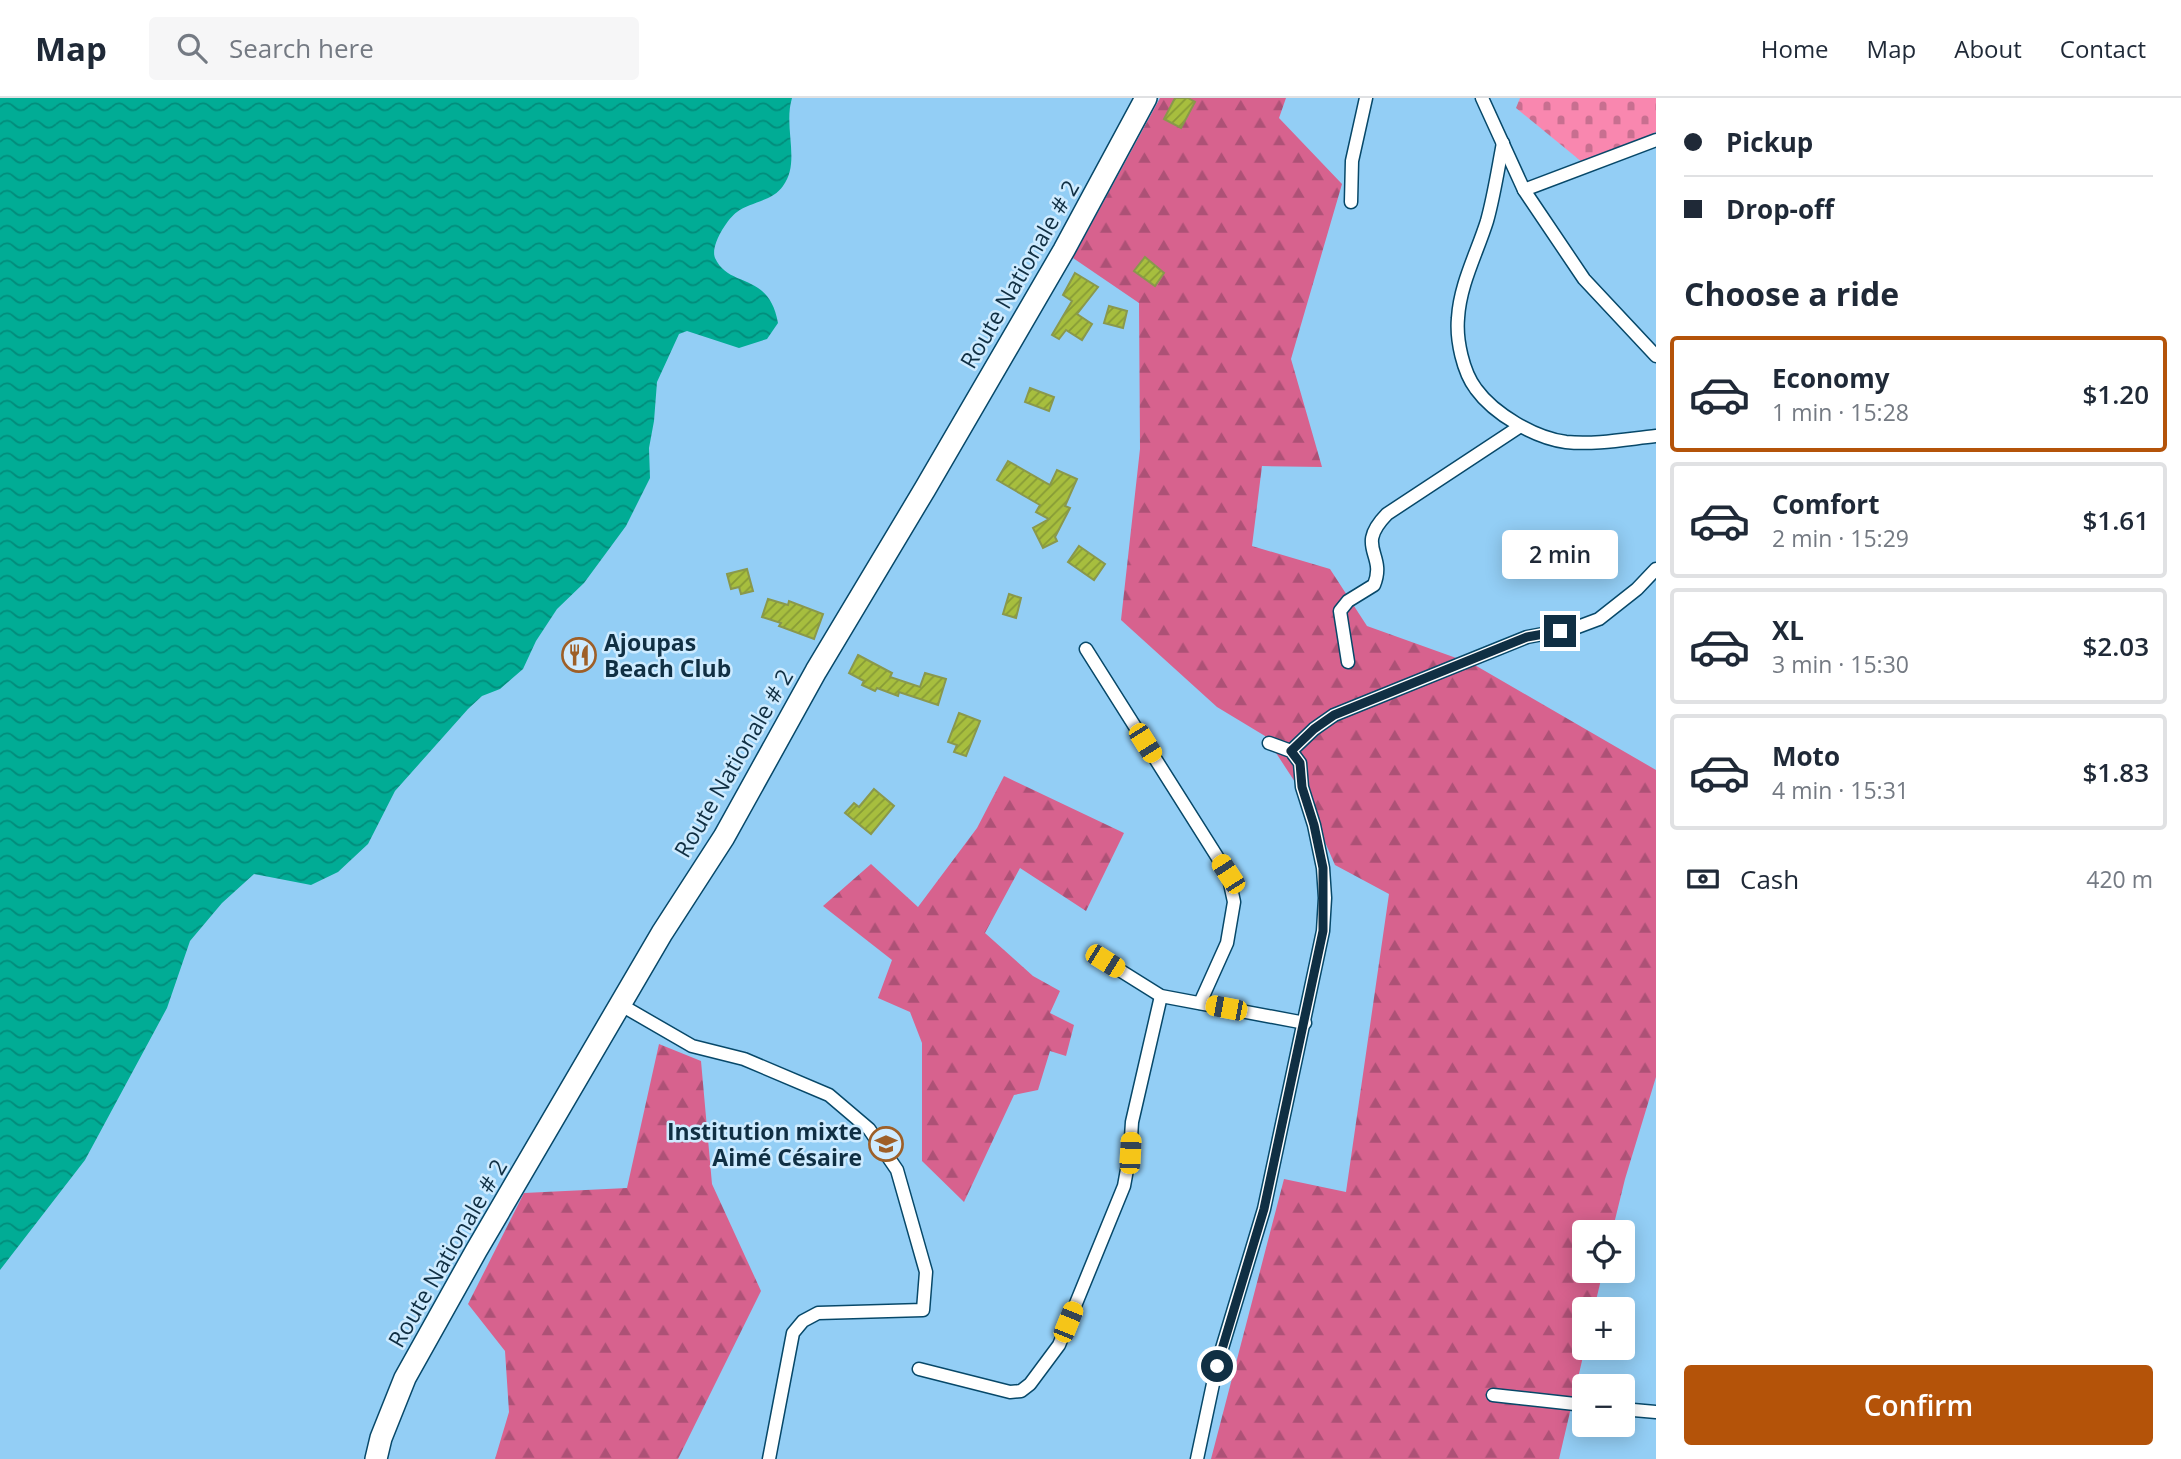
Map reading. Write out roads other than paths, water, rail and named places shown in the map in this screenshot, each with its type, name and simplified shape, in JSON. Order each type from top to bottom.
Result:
[{"type":"main road","name":"Route Nationale # 2","points":[[376,1459],[381,1438],[405,1378],[476,1251],[662,933],[724,837],[816,671],[1064,250],[1146,98]]},
{"type":"street","points":[[1351,202],[1352,161],[1366,98]]},
{"type":"street","points":[[1482,98],[1524,190],[1584,279],[1656,356]]},
{"type":"street","points":[[1524,190],[1656,140]]},
{"type":"street","points":[[1503,143],[1486,223],[1462,292],[1457,319],[1467,373],[1477,391],[1519,427],[1563,442],[1583,443],[1656,436]]},
{"type":"street","points":[[1348,662],[1340,611],[1348,601],[1374,585],[1378,567],[1370,546],[1370,538],[1379,522],[1387,513],[1519,427]]},
{"type":"street","points":[[1291,751],[1314,729],[1334,715],[1527,637],[1575,628],[1599,619],[1637,589],[1656,569]]},
{"type":"street","points":[[1086,649],[1228,874],[1234,902],[1227,943],[1200,1003]]},
{"type":"street","points":[[1197,1459],[1217,1366],[1264,1209],[1323,931],[1323,868],[1302,787],[1300,763],[1291,751],[1269,743]]},
{"type":"street","points":[[1105,961],[1161,996],[1305,1023]]},
{"type":"street","points":[[919,1369],[1010,1392],[1021,1391],[1030,1384],[1059,1345],[1124,1186],[1132,1122],[1161,996]]},
{"type":"street","points":[[621,1005],[692,1046],[744,1059],[829,1095],[869,1129],[897,1170],[926,1272],[922,1310],[818,1313],[803,1321],[793,1333],[769,1459]]},
{"type":"street","points":[[1493,1395],[1572,1404]]},
{"type":"street","points":[[1635,1410],[1656,1412]]},
{"type":"water","points":[[0,98],[792,98],[789,121],[791,166],[788,177],[779,191],[733,215],[720,233],[714,253],[721,268],[766,295],[778,323],[767,339],[739,348],[687,331],[679,334],[657,382],[649,448],[650,478],[626,526],[584,583],[557,609],[536,641],[523,669],[500,689],[482,696],[468,709],[395,791],[368,844],[338,872],[311,885],[254,874],[222,903],[190,941],[167,1008],[85,1160],[0,1270]]},
{"type":"place","name":"Ajoupas Beach Club","points":[[579,655]]},
{"type":"place","name":"Institution mixte Aimé Césaire","points":[[886,1144]]}]
